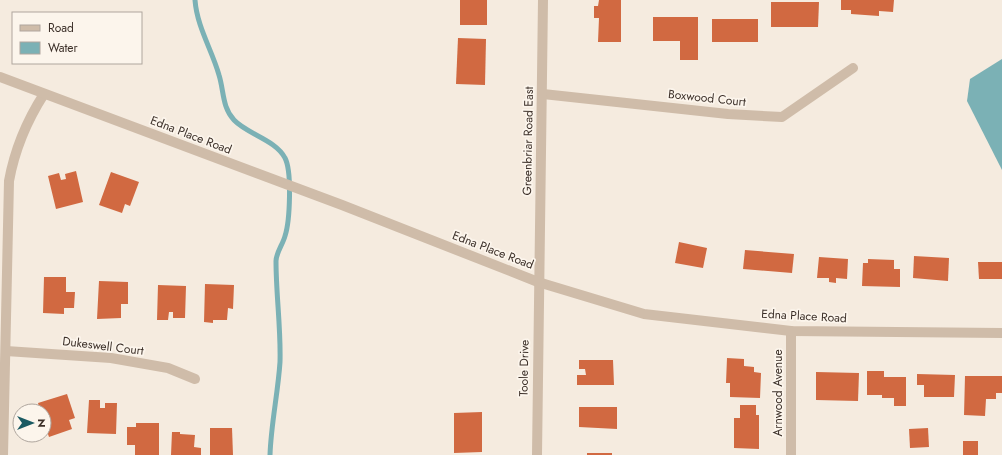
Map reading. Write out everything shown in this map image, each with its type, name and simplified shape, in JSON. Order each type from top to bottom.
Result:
[{"type":"street","name":"Greenbriar Road East","points":[[538,282],[543,94],[543,0]]},
{"type":"street","name":"Boxwood Court","points":[[543,94],[728,114],[782,117],[853,68]]},
{"type":"street","name":"Edna Place Road","points":[[0,77],[335,203],[538,282],[644,314],[791,331],[1002,333]]},
{"type":"street","points":[[3,455],[9,181],[13,159],[20,137],[30,116],[44,94]]},
{"type":"street","name":"Toole Drive","points":[[537,455],[538,282]]},
{"type":"street","name":"Arnwood Avenue","points":[[791,331],[791,455]]},
{"type":"street","name":"Dukeswell Court","points":[[6,351],[111,358],[168,368],[195,379]]},
{"type":"water","points":[[1002,59],[1002,170],[967,101],[970,79]]},
{"type":"building","points":[[460,0],[487,0],[487,25],[460,25]]},
{"type":"building","points":[[599,0],[621,0],[621,42],[598,42],[599,18],[594,18],[594,6],[598,6]]},
{"type":"building","points":[[841,0],[894,0],[893,12],[879,11],[879,16],[851,14],[851,10],[841,10]]},
{"type":"building","points":[[771,2],[819,2],[818,27],[771,27]]},
{"type":"building","points":[[653,17],[698,17],[698,60],[680,60],[680,41],[653,41]]},
{"type":"building","points":[[712,19],[758,19],[758,42],[712,42]]},
{"type":"building","points":[[458,38],[486,39],[485,85],[456,84]]},
{"type":"building","points":[[76,171],[83,202],[56,209],[48,176],[59,173],[61,180],[66,179],[65,174]]},
{"type":"building","points":[[111,172],[139,182],[130,206],[125,204],[122,213],[99,205]]},
{"type":"building","points":[[679,242],[707,248],[703,268],[675,263]]},
{"type":"building","points":[[745,250],[794,254],[792,273],[743,269]]},
{"type":"building","points":[[914,256],[949,258],[948,281],[913,278]]},
{"type":"building","points":[[819,257],[848,259],[847,279],[836,278],[836,283],[829,282],[829,278],[817,278]]},
{"type":"building","points":[[868,259],[894,260],[894,269],[900,269],[900,287],[862,286],[863,263],[868,263]]},
{"type":"building","points":[[978,262],[1002,262],[1002,279],[979,279]]},
{"type":"building","points":[[44,277],[66,277],[66,292],[75,292],[74,308],[64,308],[64,314],[43,313]]},
{"type":"building","points":[[99,281],[128,282],[128,304],[121,304],[121,318],[97,319]]},
{"type":"building","points":[[205,284],[234,285],[233,309],[228,308],[227,320],[213,320],[213,323],[204,322]]},
{"type":"building","points":[[158,285],[186,286],[185,318],[173,318],[173,312],[169,312],[168,320],[157,320]]},
{"type":"building","points":[[727,358],[744,359],[744,366],[754,367],[754,372],[761,373],[760,398],[730,397],[730,383],[726,383]]},
{"type":"building","points":[[579,360],[613,360],[614,385],[577,385],[577,375],[586,375],[585,369],[579,369]]},
{"type":"building","points":[[867,371],[884,371],[884,377],[906,377],[906,406],[894,406],[894,398],[882,398],[882,395],[867,395]]},
{"type":"building","points":[[816,372],[859,373],[858,401],[816,400]]},
{"type":"building","points":[[917,374],[955,375],[954,397],[924,397],[924,385],[917,385]]},
{"type":"building","points":[[965,376],[1002,376],[1002,393],[996,393],[996,399],[986,399],[985,416],[964,415]]},
{"type":"building","points":[[67,394],[75,418],[69,420],[72,429],[52,436],[52,403],[38,403]]},
{"type":"building","points":[[89,400],[100,400],[100,408],[105,408],[105,403],[117,403],[116,434],[87,433]]},
{"type":"building","points":[[740,405],[756,405],[756,415],[759,415],[759,449],[734,448],[734,418],[740,418]]},
{"type":"building","points":[[579,407],[617,407],[617,429],[579,427]]},
{"type":"building","points":[[482,412],[482,452],[454,453],[454,413]]},
{"type":"building","points":[[136,423],[159,423],[159,455],[135,455],[135,445],[127,445],[127,427],[136,427]]},
{"type":"building","points":[[210,428],[232,428],[233,455],[210,455]]},
{"type":"building","points":[[928,428],[929,447],[910,448],[909,429]]},
{"type":"building","points":[[172,432],[195,435],[194,447],[201,448],[201,455],[171,455]]},
{"type":"building","points":[[963,441],[978,441],[978,455],[963,455]]},
{"type":"building","points":[[587,453],[612,453],[612,455],[587,455]]},
{"type":"waterway","points":[[195,0],[199,20],[221,81],[227,110],[234,120],[240,125],[275,146],[281,152],[285,158],[289,174],[290,196],[287,229],[276,261],[280,362],[270,455]]}]
